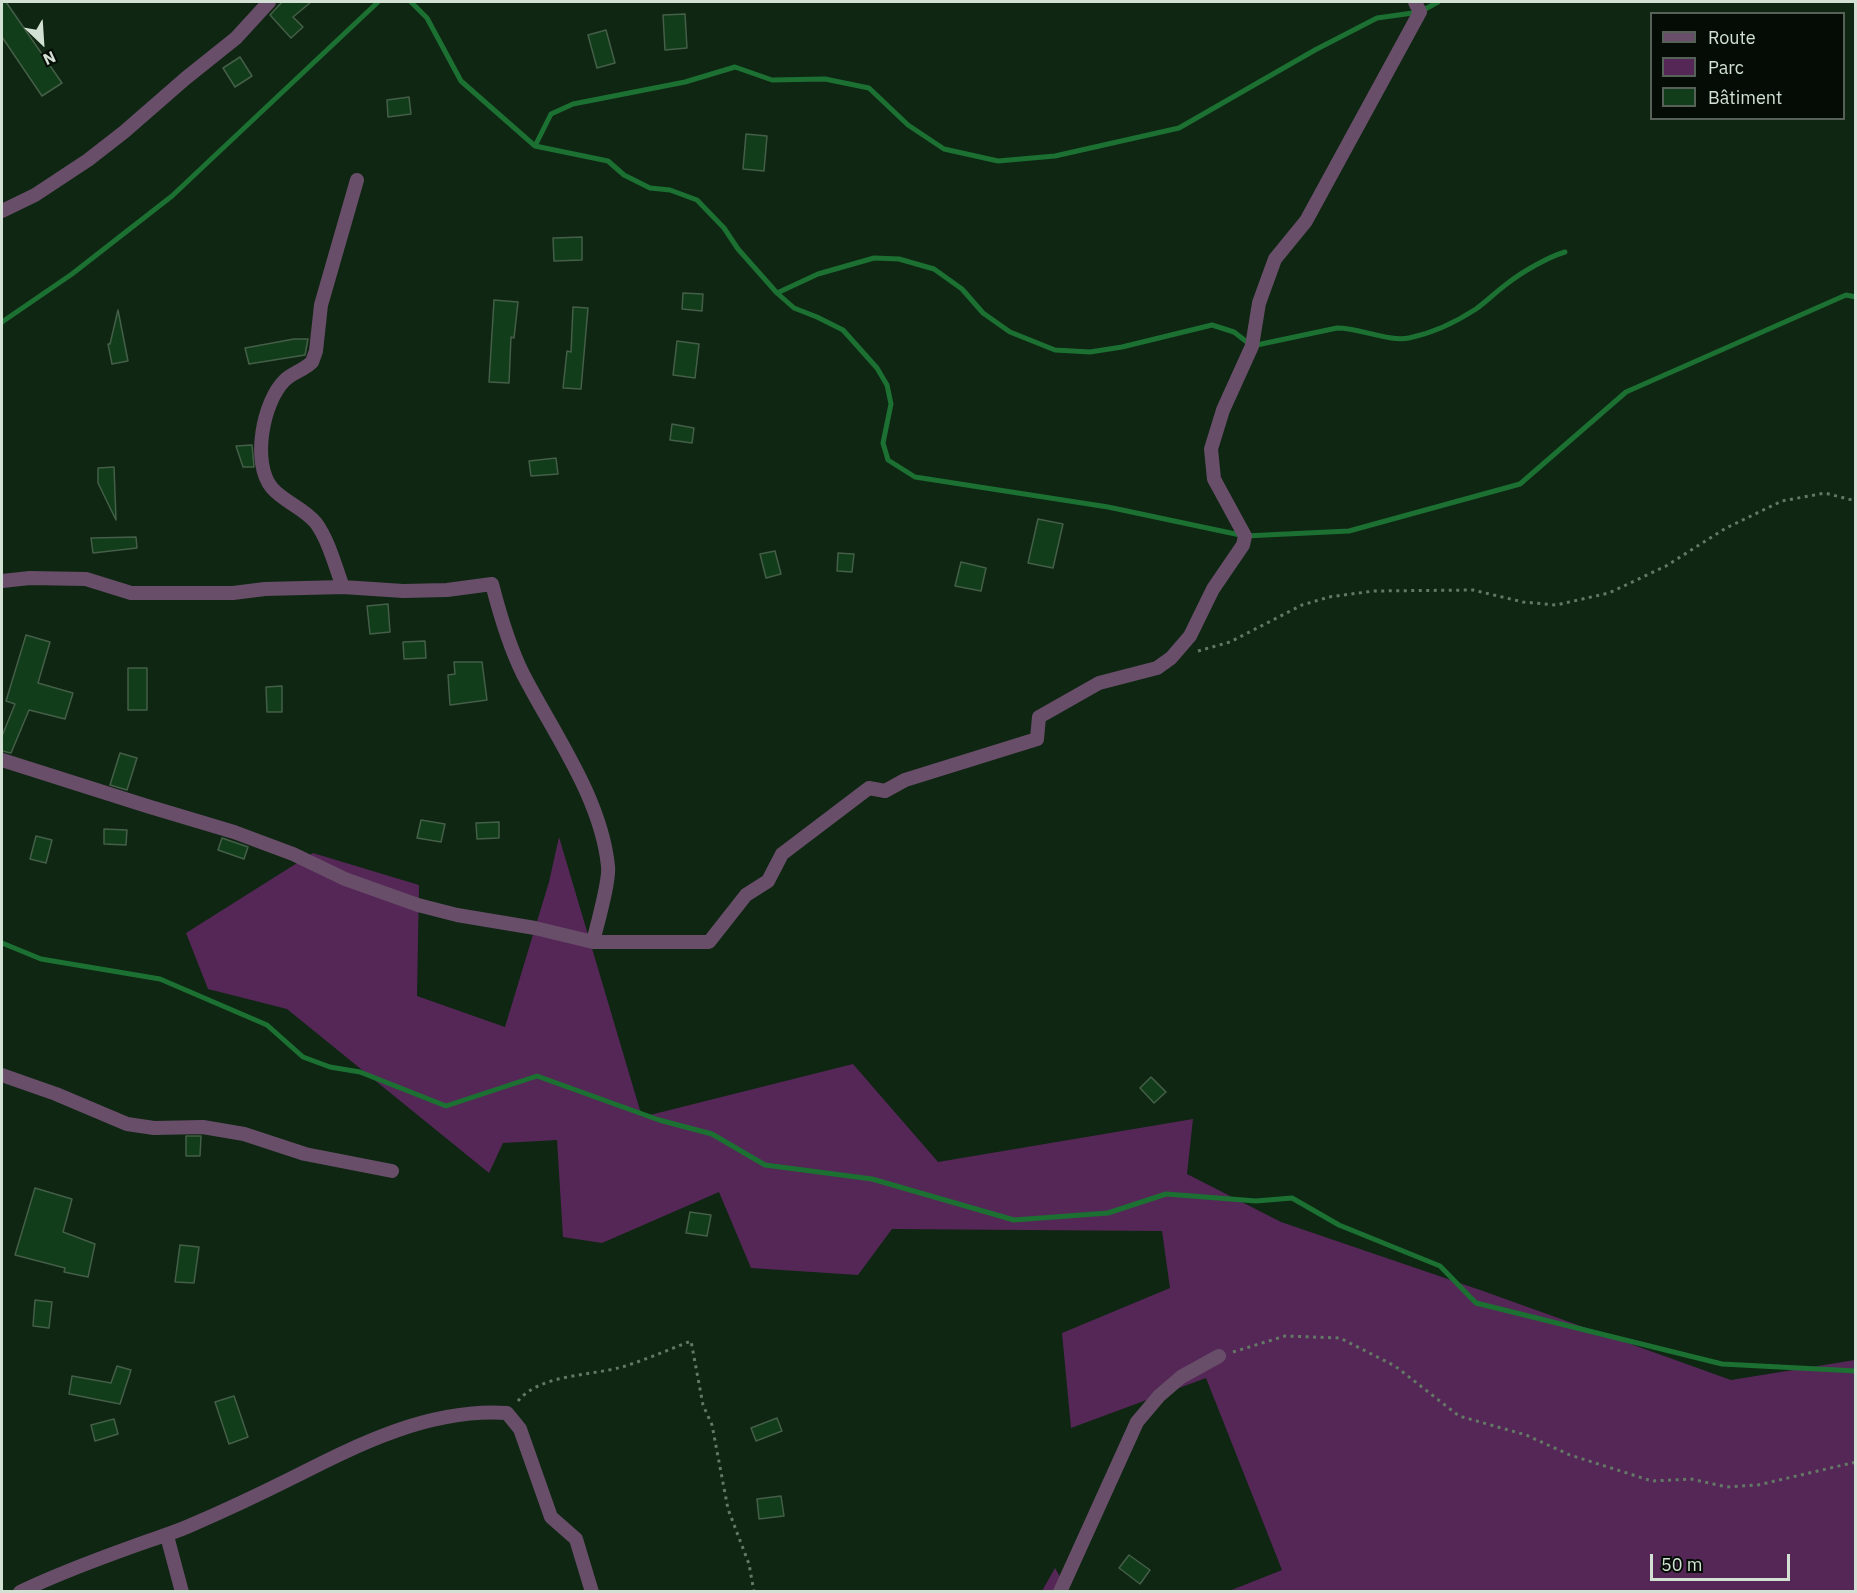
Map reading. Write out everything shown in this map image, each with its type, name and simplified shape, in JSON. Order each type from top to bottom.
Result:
[{"type":"street","points":[[2,211],[36,195],[88,160],[124,132],[236,38],[269,2]]},
{"type":"street","points":[[2,760],[234,832],[293,854],[345,879],[418,905],[593,942],[709,942],[746,895],[768,881],[782,854],[869,788],[885,792],[905,780],[1037,739],[1040,717],[1099,683],[1157,668],[1170,658],[1190,636],[1213,590],[1243,545],[1245,536],[1214,479],[1211,449],[1223,410],[1252,346],[1258,303],[1275,259],[1306,221],[1420,12],[1414,2]]},
{"type":"street","points":[[343,587],[328,546],[315,523],[300,508],[271,487],[265,475],[261,440],[264,422],[276,390],[286,378],[312,363],[321,305],[357,180]]},
{"type":"street","points":[[2,581],[30,578],[86,579],[131,593],[233,593],[265,589],[343,587],[447,590],[492,584],[501,619],[522,672],[591,801],[602,831],[609,868],[593,942]]},
{"type":"street","points":[[2,1075],[56,1094],[127,1124],[154,1128],[203,1127],[244,1134],[305,1154],[392,1171]]},
{"type":"street","points":[[1060,1592],[1137,1422],[1181,1377],[1219,1356]]},
{"type":"street","points":[[20,1592],[84,1564],[167,1536],[253,1497],[361,1443],[399,1429],[484,1412],[507,1413],[520,1429],[551,1517],[576,1539],[592,1592]]},
{"type":"street","points":[[167,1536],[182,1592]]},
{"type":"path","points":[[1170,658],[1230,642],[1302,605],[1329,597],[1374,591],[1473,590],[1523,602],[1556,605],[1609,593],[1666,566],[1726,528],[1782,501],[1825,493],[1856,501]]},
{"type":"path","points":[[1219,1356],[1285,1336],[1340,1338],[1395,1366],[1459,1416],[1526,1435],[1570,1455],[1652,1481],[1691,1479],[1727,1487],[1758,1485],[1856,1462]]},
{"type":"path","points":[[507,1413],[523,1394],[550,1381],[621,1367],[691,1341],[703,1405],[712,1425],[728,1509],[749,1564],[754,1592]]},
{"type":"green space","points":[[559,837],[642,1117],[853,1064],[938,1162],[1193,1119],[1187,1174],[1281,1222],[1483,1291],[1731,1380],[1855,1360],[1855,1591],[1229,1591],[1282,1570],[1206,1378],[1071,1428],[1062,1333],[1170,1288],[1162,1231],[892,1229],[858,1275],[751,1268],[719,1192],[602,1243],[563,1237],[557,1140],[503,1143],[489,1173],[287,1009],[208,989],[186,933],[313,853],[419,885],[417,996],[505,1027],[549,882]]},
{"type":"green space","points":[[1055,1568],[1068,1591],[1042,1591]]},
{"type":"building","points":[[2,2],[6,2],[62,83],[42,96],[2,37]]},
{"type":"building","points":[[282,2],[311,2],[293,17],[303,27],[291,38],[270,15]]},
{"type":"building","points":[[685,14],[687,48],[665,50],[663,15]]},
{"type":"building","points":[[606,30],[615,63],[597,68],[588,35]]},
{"type":"building","points":[[240,57],[252,76],[235,87],[223,68]]},
{"type":"building","points":[[409,97],[411,114],[388,117],[387,100]]},
{"type":"building","points":[[746,134],[767,136],[764,171],[743,169]]},
{"type":"building","points":[[582,237],[582,260],[554,261],[553,238]]},
{"type":"building","points":[[683,293],[703,294],[702,311],[682,309]]},
{"type":"building","points":[[494,300],[518,302],[514,338],[511,337],[509,383],[489,382]]},
{"type":"building","points":[[573,307],[588,308],[581,389],[563,388],[567,351],[571,352]]},
{"type":"building","points":[[118,310],[128,361],[112,364],[108,344],[110,344]]},
{"type":"building","points":[[294,339],[308,339],[305,355],[249,364],[245,348]]},
{"type":"building","points":[[677,341],[699,344],[695,378],[673,375]]},
{"type":"building","points":[[672,424],[694,428],[692,443],[670,440]]},
{"type":"building","points":[[252,445],[254,467],[243,467],[236,446]]},
{"type":"building","points":[[556,458],[558,474],[531,476],[529,461]]},
{"type":"building","points":[[114,467],[116,520],[98,483],[98,468]]},
{"type":"building","points":[[1038,519],[1063,524],[1053,568],[1028,563]]},
{"type":"building","points":[[136,537],[137,548],[93,553],[91,538]]},
{"type":"building","points":[[775,551],[781,574],[766,578],[760,554]]},
{"type":"building","points":[[838,553],[854,554],[852,572],[837,571]]},
{"type":"building","points":[[961,562],[986,568],[981,591],[955,586]]},
{"type":"building","points":[[388,604],[390,632],[370,634],[367,606]]},
{"type":"building","points":[[26,635],[50,642],[38,683],[73,693],[65,719],[29,710],[11,753],[2,751],[2,736],[15,704],[6,701]]},
{"type":"building","points":[[425,641],[426,658],[404,659],[403,642]]},
{"type":"building","points":[[454,662],[482,662],[487,700],[450,705],[448,675],[455,674]]},
{"type":"building","points":[[128,668],[147,668],[147,710],[128,710]]},
{"type":"building","points":[[282,686],[282,712],[267,712],[266,687]]},
{"type":"building","points":[[120,753],[137,758],[127,790],[110,785]]},
{"type":"building","points":[[421,820],[445,824],[441,842],[417,838]]},
{"type":"building","points":[[499,822],[499,838],[477,839],[476,823]]},
{"type":"building","points":[[104,829],[127,830],[126,845],[104,844]]},
{"type":"building","points":[[36,836],[52,840],[46,863],[30,859]]},
{"type":"building","points":[[222,838],[248,847],[244,859],[218,850]]},
{"type":"building","points":[[1151,1077],[1166,1092],[1154,1103],[1140,1088]]},
{"type":"building","points":[[186,1136],[201,1136],[200,1156],[186,1156]]},
{"type":"building","points":[[35,1188],[72,1199],[63,1232],[95,1244],[88,1277],[64,1272],[65,1268],[15,1255]]},
{"type":"building","points":[[690,1212],[711,1215],[707,1236],[686,1233]]},
{"type":"building","points":[[180,1245],[199,1247],[194,1283],[175,1282]]},
{"type":"building","points":[[35,1300],[52,1302],[49,1328],[33,1326]]},
{"type":"building","points":[[117,1366],[131,1370],[120,1404],[69,1394],[72,1376],[111,1383]]},
{"type":"building","points":[[234,1396],[248,1437],[229,1444],[215,1402]]},
{"type":"building","points":[[777,1418],[782,1431],[756,1441],[751,1428]]},
{"type":"building","points":[[114,1419],[118,1434],[95,1441],[91,1425]]},
{"type":"building","points":[[781,1496],[784,1516],[759,1519],[757,1499]]},
{"type":"building","points":[[1129,1555],[1150,1570],[1140,1584],[1119,1568]]},
{"type":"waterway","points":[[2,322],[72,274],[172,196],[378,2]]},
{"type":"waterway","points":[[411,2],[427,18],[461,81],[535,146],[608,161],[624,175],[650,188],[670,190],[697,200],[724,228],[738,249],[777,293],[794,308],[843,330],[877,368],[887,385],[891,404],[883,443],[888,460],[915,477],[1108,507],[1245,536],[1349,531],[1520,484],[1626,392],[1846,295],[1856,297]]},
{"type":"waterway","points":[[535,146],[551,114],[573,104],[685,82],[735,67],[772,80],[825,79],[869,88],[908,125],[944,149],[998,161],[1055,156],[1179,128],[1315,50],[1377,18],[1420,12],[1438,2]]},
{"type":"waterway","points":[[777,293],[818,274],[874,258],[899,259],[934,269],[962,289],[983,313],[1010,332],[1055,350],[1090,352],[1122,347],[1212,325],[1234,332],[1252,346],[1337,328],[1401,339],[1427,333],[1460,318],[1476,309],[1520,274],[1565,252]]},
{"type":"waterway","points":[[2,943],[41,959],[160,979],[267,1025],[303,1057],[330,1067],[360,1072],[446,1106],[537,1076],[659,1120],[712,1134],[765,1165],[872,1179],[1014,1220],[1108,1213],[1166,1194],[1256,1201],[1292,1198],[1339,1225],[1440,1266],[1476,1303],[1722,1364],[1856,1371]]}]
